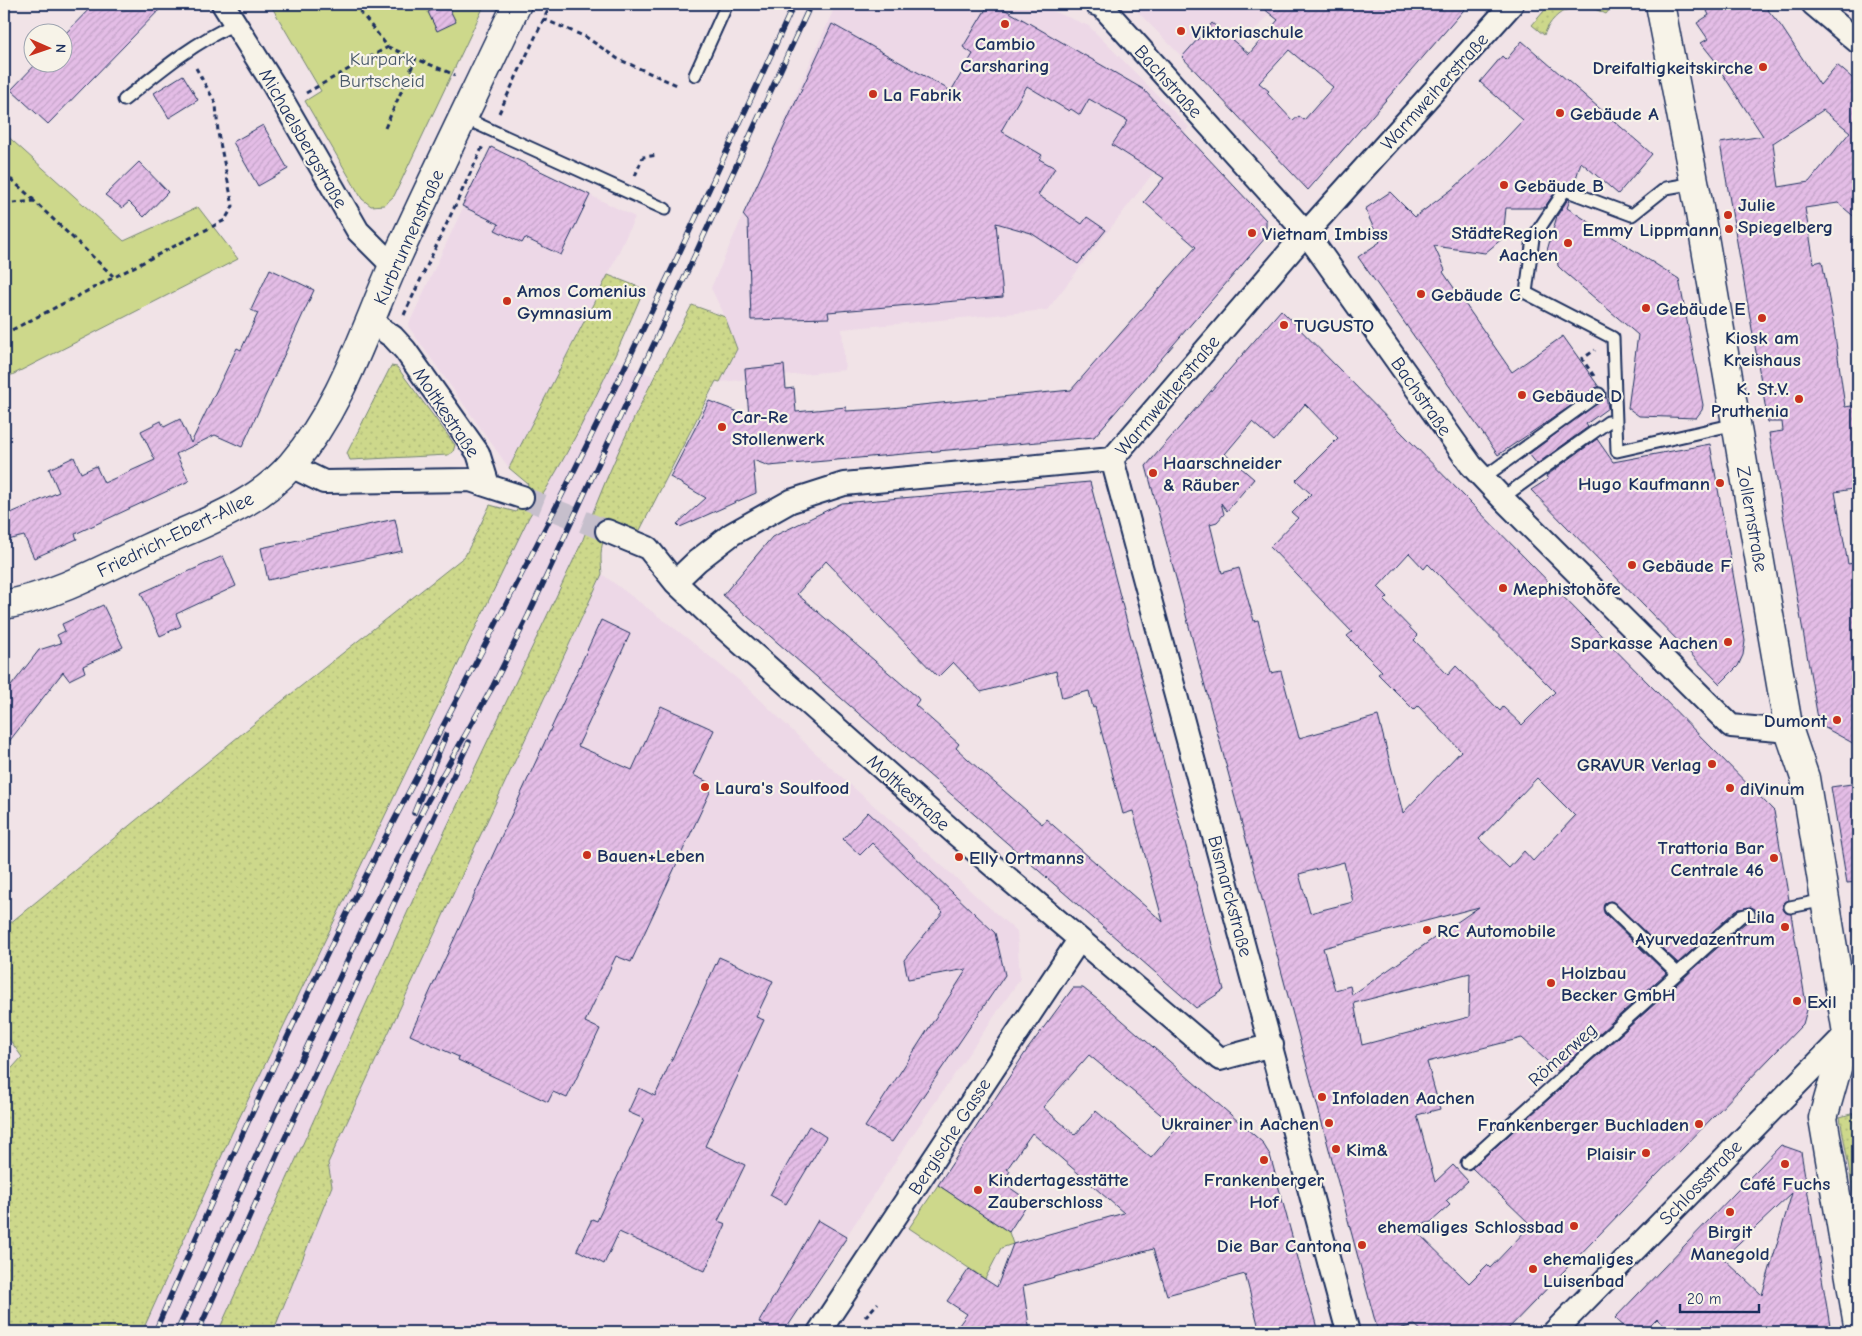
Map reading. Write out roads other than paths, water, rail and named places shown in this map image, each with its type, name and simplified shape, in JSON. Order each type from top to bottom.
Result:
[{"type":"street","name":"Michaelsbergstraße","points":[[223,4],[237,23],[358,232],[394,266]]},
{"type":"street","name":"Kurbrunnenstraße","points":[[291,466],[320,429],[345,380],[394,266],[477,84],[517,4]]},
{"type":"street","name":"Bachstraße","points":[[1096,4],[1102,6],[1306,232],[1471,465],[1502,498],[1731,726],[1789,731]]},
{"type":"street","name":"Warmweiherstraße","points":[[675,582],[697,561],[732,534],[791,501],[844,484],[1112,460],[1306,232],[1512,4]]},
{"type":"street","name":"Zollernstraße","points":[[1660,4],[1695,183],[1789,731],[1805,778],[1825,900],[1854,1039]]},
{"type":"street","points":[[1813,4],[1857,39]]},
{"type":"street","name":"Moltkestraße","points":[[370,321],[393,337],[404,350],[478,453],[488,485]]},
{"type":"street","name":"Bismarckstraße","points":[[1112,460],[1272,1045],[1348,1332]]},
{"type":"street","points":[[291,466],[324,482],[470,480],[522,497]]},
{"type":"street","name":"Friedrich-Ebert-Allee","points":[[4,604],[74,582],[236,508],[268,487],[291,466]]},
{"type":"street","name":"Moltkestraße","points":[[607,531],[648,548],[675,582],[957,835],[1220,1059],[1272,1045]]},
{"type":"street","name":"Bergische Gasse","points":[[819,1332],[1079,940]]},
{"type":"street","name":"Schlossstraße","points":[[1554,1332],[1854,1039],[1858,1009]]},
{"type":"street","points":[[1854,1039],[1823,1118],[1858,1325]]},
{"type":"lane","points":[[694,74],[727,4]]},
{"type":"lane","points":[[124,100],[186,50],[206,37],[237,23]]},
{"type":"lane","points":[[462,117],[665,209]]},
{"type":"lane","points":[[1695,183],[1666,188],[1632,215],[1565,190],[1533,238],[1526,293],[1612,338],[1617,451],[1736,424]]},
{"type":"lane","points":[[1483,478],[1599,394]]},
{"type":"lane","points":[[1502,498],[1608,422]]},
{"type":"lane","points":[[1790,907],[1825,900]]},
{"type":"lane","points":[[1610,908],[1677,973]]},
{"type":"lane","name":"Römerweg","points":[[1467,1163],[1677,973],[1742,916],[1749,914]]},
{"type":"tunnel","points":[[522,497],[607,531]]},
{"type":"railway","points":[[155,1332],[209,1208],[323,963],[602,415],[686,239],[794,4]]},
{"type":"railway","points":[[177,1332],[261,1145],[366,921],[427,802],[493,686],[528,616],[811,4]]},
{"type":"railway","points":[[414,813],[446,735]]},
{"type":"railway","points":[[198,1332],[278,1153],[469,742]]},
{"type":"place","name":"Cambio Carsharing","points":[[1005,24]]},
{"type":"place","name":"Viktoriaschule","points":[[1181,31]]},
{"type":"place","name":"Dreifaltigkeitskirche","points":[[1763,67]]},
{"type":"place","name":"La Fabrik","points":[[873,94]]},
{"type":"place","name":"Gebäude A","points":[[1560,113]]},
{"type":"place","name":"Gebäude B","points":[[1504,185]]},
{"type":"place","name":"Julie Spiegelberg","points":[[1728,215]]},
{"type":"place","name":"Emmy Lippmann","points":[[1729,229]]},
{"type":"place","name":"Vietnam Imbiss","points":[[1252,233]]},
{"type":"place","name":"StädteRegion Aachen","points":[[1568,243]]},
{"type":"place","name":"Gebäude C","points":[[1421,294]]},
{"type":"place","name":"Amos Comenius Gymnasium","points":[[507,301]]},
{"type":"place","name":"Gebäude E","points":[[1646,308]]},
{"type":"place","name":"Kiosk am Kreishaus","points":[[1762,318]]},
{"type":"place","name":"TUGUSTO","points":[[1284,325]]},
{"type":"place","name":"Gebäude D","points":[[1522,395]]},
{"type":"place","name":"K. St.V. Pruthenia","points":[[1799,399]]},
{"type":"place","name":"Car-Re Stollenwerk","points":[[722,427]]},
{"type":"place","name":"Haarschneider & Räuber","points":[[1153,473]]},
{"type":"place","name":"Hugo Kaufmann","points":[[1720,483]]},
{"type":"place","name":"Gebäude F","points":[[1632,565]]},
{"type":"place","name":"Mephistohöfe","points":[[1503,588]]},
{"type":"place","name":"Sparkasse Aachen","points":[[1728,642]]},
{"type":"place","name":"Dumont","points":[[1837,720]]},
{"type":"place","name":"GRAVUR Verlag","points":[[1712,764]]},
{"type":"place","name":"Laura's Soulfood","points":[[705,787]]},
{"type":"place","name":"diVinum","points":[[1730,788]]},
{"type":"place","name":"Bauen+Leben","points":[[587,855]]},
{"type":"place","name":"Elly Ortmanns","points":[[959,857]]},
{"type":"place","name":"Trattoria Bar Centrale 46","points":[[1774,858]]},
{"type":"place","name":"Lila Ayurvedazentrum","points":[[1785,927]]},
{"type":"place","name":"RC Automobile","points":[[1427,930]]},
{"type":"place","name":"Holzbau Becker GmbH","points":[[1551,983]]},
{"type":"place","name":"Exil","points":[[1797,1001]]},
{"type":"place","name":"Infoladen Aachen","points":[[1322,1097]]},
{"type":"place","name":"Ukrainer in Aachen","points":[[1329,1123]]},
{"type":"place","name":"Frankenberger Buchladen","points":[[1699,1124]]},
{"type":"place","name":"Kim&","points":[[1336,1149]]},
{"type":"place","name":"Plaisir","points":[[1646,1153]]},
{"type":"place","name":"Frankenberger Hof","points":[[1264,1160]]},
{"type":"place","name":"Café Fuchs","points":[[1785,1164]]},
{"type":"place","name":"Kindertagesstätte Zauberschloss","points":[[978,1190]]},
{"type":"place","name":"Birgit Manegold","points":[[1730,1212]]},
{"type":"place","name":"ehemaliges Schlossbad","points":[[1574,1226]]},
{"type":"place","name":"Die Bar Cantona","points":[[1362,1245]]},
{"type":"place","name":"ehemaliges Luisenbad","points":[[1533,1269]]},
{"type":"park label","name":"Kurpark Burtscheid","points":[[382,69]]}]
